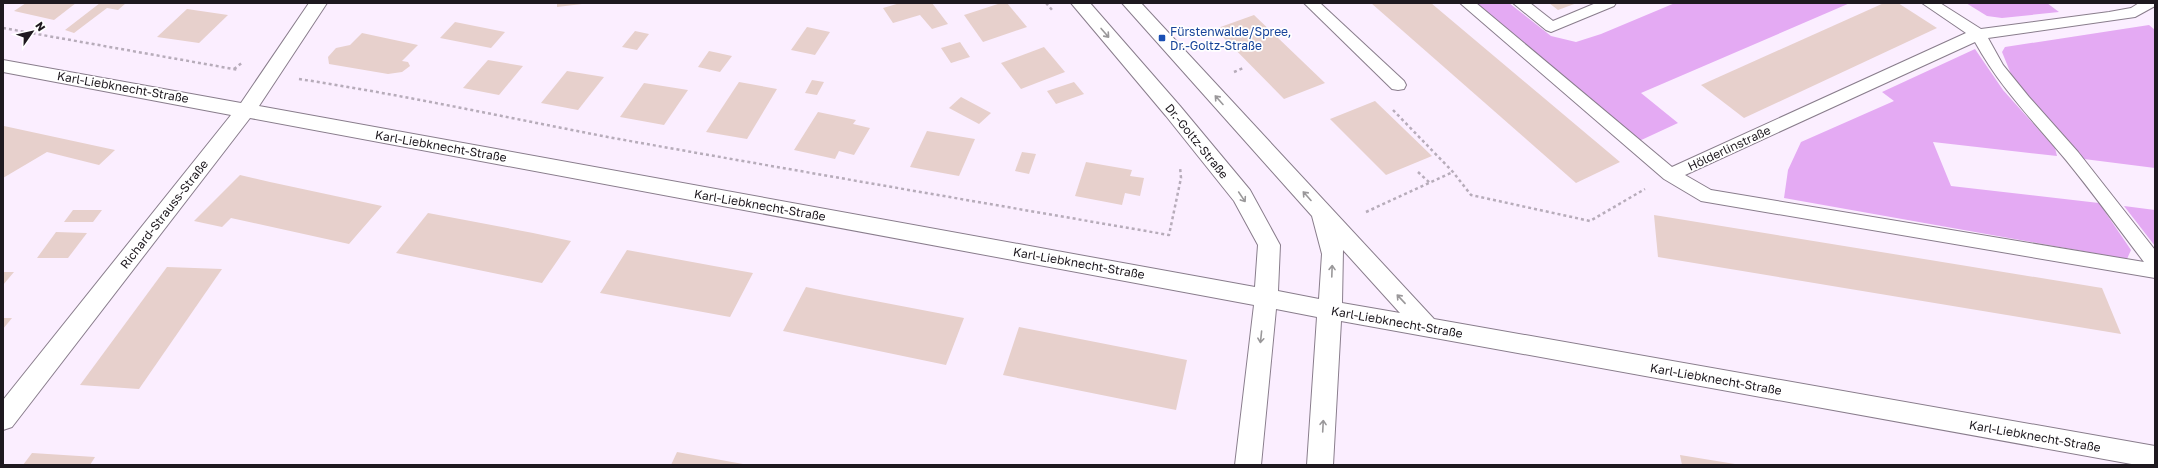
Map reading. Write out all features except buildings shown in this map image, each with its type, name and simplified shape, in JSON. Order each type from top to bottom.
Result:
[{"type":"street","name":"Richard-Strauss-Straße","points":[[3,419],[246,110],[318,3]]},
{"type":"street","name":"Dr.-Goltz-Straße","points":[[1080,3],[1173,111],[1242,196],[1269,245],[1266,298],[1248,465]]},
{"type":"street","points":[[1131,3],[1427,327]]},
{"type":"street","name":"Karl-Liebknecht-Straße","points":[[3,66],[1331,310],[2155,457]]},
{"type":"street","points":[[1320,465],[1331,310],[1333,254],[1322,212]]},
{"type":"lane","points":[[1311,3],[1398,85]]},
{"type":"lane","points":[[1467,3],[1670,175],[1707,196],[2155,271]]},
{"type":"lane","points":[[1520,3],[1551,27],[1609,3]]},
{"type":"lane","points":[[1929,3],[1978,34],[1997,68],[2010,85],[2072,156],[2155,263]]},
{"type":"lane","name":"Hölderlinstraße","points":[[1670,175],[1978,34],[2109,17],[2135,12],[2150,3]]},
{"type":"path","points":[[1046,3],[1056,15]]},
{"type":"path","points":[[3,28],[269,75],[357,88],[473,112],[687,151],[1169,235],[1181,178],[1179,164]]},
{"type":"path","points":[[1234,72],[1243,68]]},
{"type":"path","points":[[1398,85],[1392,109],[1453,172],[1471,195],[1590,221],[1670,175]]},
{"type":"path","points":[[1418,172],[1430,183]]},
{"type":"path","points":[[1366,212],[1453,172]]},
{"type":"shaded area","points":[[1472,3],[1509,3],[1551,36],[1576,42],[1601,34],[1675,3],[1850,3],[1641,93],[1678,123],[1637,142]]},
{"type":"shaded area","points":[[1966,3],[2047,3],[2059,12],[2002,18],[1987,16]]},
{"type":"shaded area","points":[[2149,25],[2155,30],[2155,168],[2084,159],[2049,123],[2011,74],[2002,52],[2005,47]]},
{"type":"shaded area","points":[[1975,49],[2003,90],[2055,148],[2057,156],[1933,142],[1951,186],[2099,203],[2131,250],[2127,259],[1784,198],[1788,170],[1801,142],[1894,101],[1882,92]]},
{"type":"shaded area","points":[[2124,206],[2155,210],[2155,246]]},
{"type":"place","name":"Fürstenwalde/Spree, Dr.-Goltz-Straße","points":[[1162,38]]}]
